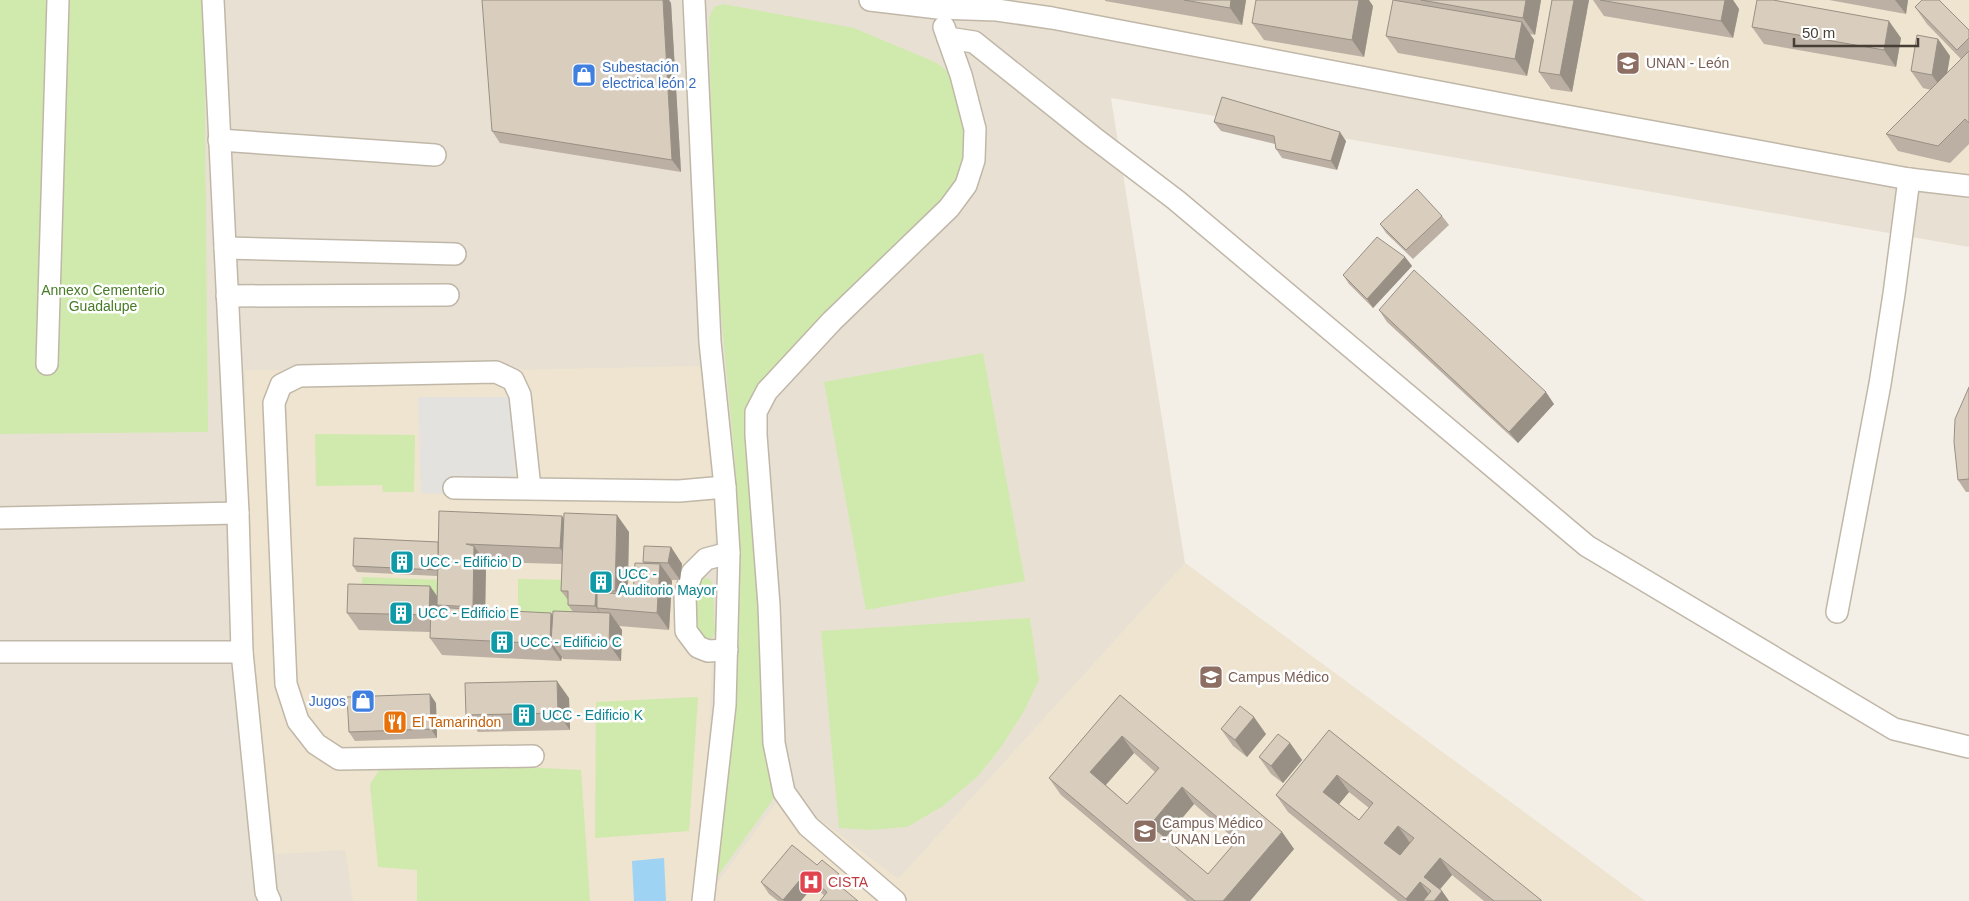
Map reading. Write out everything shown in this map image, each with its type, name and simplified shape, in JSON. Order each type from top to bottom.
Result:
[{"type":"street","points":[[47,364],[58,0]]},
{"type":"street","points":[[213,0],[238,512],[242,652],[266,892],[270,901]]},
{"type":"street","points":[[694,0],[710,342],[725,487],[729,553],[725,705],[703,901]]},
{"type":"street","points":[[870,0],[937,4],[1052,18],[1909,179],[1969,186]]},
{"type":"street","points":[[895,901],[808,826],[784,792],[774,743],[769,605],[756,435],[756,412],[767,391],[832,321],[949,208],[966,185],[974,160],[975,130],[961,75],[937,4]]},
{"type":"street","points":[[948,38],[974,42],[1093,137],[1176,200],[1587,546],[1894,729],[1969,747]]},
{"type":"street","points":[[219,140],[435,155]]},
{"type":"street","points":[[1837,612],[1881,374],[1909,179]]},
{"type":"street","points":[[225,248],[455,254]]},
{"type":"street","points":[[227,296],[448,295]]},
{"type":"street","points":[[530,488],[520,395],[513,380],[496,372],[299,376],[281,385],[274,403],[286,684],[298,721],[316,744],[338,759],[534,756]]},
{"type":"street","points":[[454,488],[679,492],[725,487]]},
{"type":"street","points":[[0,518],[238,512]]},
{"type":"street","points":[[727,650],[708,651],[698,647],[686,631],[685,594],[692,573],[706,559],[729,553]]},
{"type":"street","points":[[0,652],[242,652]]},
{"type":"shaded area","points":[[0,0],[1969,0],[1969,247],[1111,98],[1185,563],[1645,901],[0,901]]},
{"type":"shaded area","name":"UNAN - León","points":[[950,0],[1969,0],[1969,186]]},
{"type":"shaded area","points":[[705,366],[718,500],[715,542],[689,561],[712,660],[702,901],[353,901],[345,850],[276,854],[250,649],[246,513],[245,370],[459,371]]},
{"type":"shaded area","points":[[418,397],[514,397],[515,496],[421,493]]},
{"type":"shaded area","name":"Campus Médico","points":[[1185,563],[1645,901],[704,901],[784,792],[898,879]]},
{"type":"green space","name":"Annexo Cementerio Guadalupe","points":[[0,0],[204,0],[208,432],[0,434]]},
{"type":"green space","points":[[723,4],[854,28],[937,63],[953,76],[969,160],[956,186],[757,389],[777,794],[714,881],[725,725],[739,647],[735,463],[719,293],[712,161],[709,18],[714,7]]},
{"type":"green space","points":[[983,353],[1025,581],[866,610],[824,382]]},
{"type":"green space","points":[[315,434],[415,435],[414,492],[383,492],[382,485],[316,486]]},
{"type":"green space","points":[[362,577],[444,580],[443,598],[362,596]]},
{"type":"green space","points":[[703,577],[711,580],[713,586],[715,634],[709,641],[693,634],[696,579]]},
{"type":"green space","points":[[518,579],[571,580],[571,616],[518,614]]},
{"type":"green space","points":[[1030,618],[1039,680],[1024,711],[1001,747],[978,776],[943,806],[907,827],[870,830],[839,828],[821,631]]},
{"type":"green space","points":[[698,697],[689,831],[595,838],[596,702]]},
{"type":"green space","points":[[386,760],[581,770],[590,901],[417,901],[417,870],[378,867],[370,784]]},
{"type":"water","points":[[664,858],[666,901],[634,901],[632,861]]},
{"type":"building","points":[[482,0],[663,0],[672,160],[492,131]]},
{"type":"building","points":[[1184,0],[1231,0],[1230,8]]},
{"type":"building","points":[[1256,0],[1359,0],[1352,40],[1252,23]]},
{"type":"building","points":[[1393,0],[1522,22],[1515,59],[1386,36]]},
{"type":"building","points":[[1421,0],[1526,0],[1523,18]]},
{"type":"building","points":[[1552,0],[1574,0],[1560,75],[1539,72]]},
{"type":"building","points":[[1600,0],[1725,0],[1721,21]]},
{"type":"building","points":[[1757,0],[1773,0],[1889,21],[1884,50],[1752,27]]},
{"type":"building","points":[[1922,0],[1939,0],[1969,30],[1969,38],[1957,50],[1915,7]]},
{"type":"building","points":[[1917,35],[1938,39],[1932,75],[1911,71]]},
{"type":"building","points":[[1969,51],[1969,123],[1965,119],[1938,146],[1886,134]]},
{"type":"building","points":[[1222,97],[1340,132],[1331,161],[1276,149],[1274,136],[1214,122]]},
{"type":"building","points":[[1417,189],[1442,216],[1406,250],[1380,224]]},
{"type":"building","points":[[1377,237],[1405,257],[1367,299],[1343,275]]},
{"type":"building","points":[[1414,270],[1546,392],[1509,432],[1379,310]]},
{"type":"building","points":[[1969,387],[1969,479],[1958,480],[1954,442],[1955,419]]},
{"type":"building","points":[[439,511],[562,516],[560,548],[466,544],[474,546],[473,607],[437,605]]},
{"type":"building","name":"UCC - Auditorio Mayor","points":[[564,513],[617,515],[615,591],[596,590],[595,606],[568,605],[568,591],[561,591]]},
{"type":"building","name":"UCC - Edificio D","points":[[354,538],[438,542],[438,570],[353,566]]},
{"type":"building","points":[[644,546],[671,547],[668,563],[643,562]]},
{"type":"building","points":[[635,563],[660,564],[657,613],[597,608],[597,592],[633,595]]},
{"type":"building","points":[[348,584],[430,586],[429,615],[347,613]]},
{"type":"building","points":[[431,607],[551,613],[550,644],[430,638]]},
{"type":"building","points":[[553,611],[610,613],[609,644],[551,642]]},
{"type":"building","points":[[557,681],[558,713],[466,715],[465,683]]},
{"type":"building","name":"El Tamarindon","points":[[430,694],[431,729],[349,732],[347,697]]},
{"type":"building","points":[[1120,695],[1282,832],[1223,901],[1195,901],[1049,778]],"holes":[[[1122,736],[1159,768],[1127,804],[1090,772]],[[1182,787],[1240,837],[1208,874],[1150,825]]]},
{"type":"building","points":[[1240,706],[1254,717],[1235,740],[1221,729]]},
{"type":"building","points":[[1329,730],[1541,901],[1494,901],[1440,858],[1424,877],[1442,891],[1434,901],[1423,901],[1431,891],[1420,882],[1406,899],[1276,795]],"holes":[[[1337,775],[1373,803],[1359,820],[1323,792]],[[1398,826],[1414,838],[1400,855],[1384,843]]]},
{"type":"building","points":[[1278,734],[1290,743],[1271,766],[1259,757]]},
{"type":"building","points":[[792,845],[817,865],[822,860],[839,874],[834,881],[858,901],[820,901],[827,892],[805,874],[783,900],[761,882]]},
{"type":"place","name":"UNAN - León","points":[[1628,63]]},
{"type":"place","name":"Subestación electrica león 2","points":[[584,75]]},
{"type":"place","name":"UCC - Edificio D","points":[[402,562]]},
{"type":"place","name":"UCC - Auditorio Mayor","points":[[601,582]]},
{"type":"place","name":"UCC - Edificio E","points":[[401,613]]},
{"type":"place","name":"UCC - Edificio C","points":[[502,642]]},
{"type":"place","name":"Campus Médico","points":[[1211,677]]},
{"type":"place","name":"Jugos","points":[[363,701]]},
{"type":"place","name":"UCC - Edificio K","points":[[524,715]]},
{"type":"place","name":"El Tamarindon","points":[[395,722]]},
{"type":"place","name":"Campus Médico - UNAN León","points":[[1145,831]]},
{"type":"place","name":"CISTA","points":[[811,882]]}]
